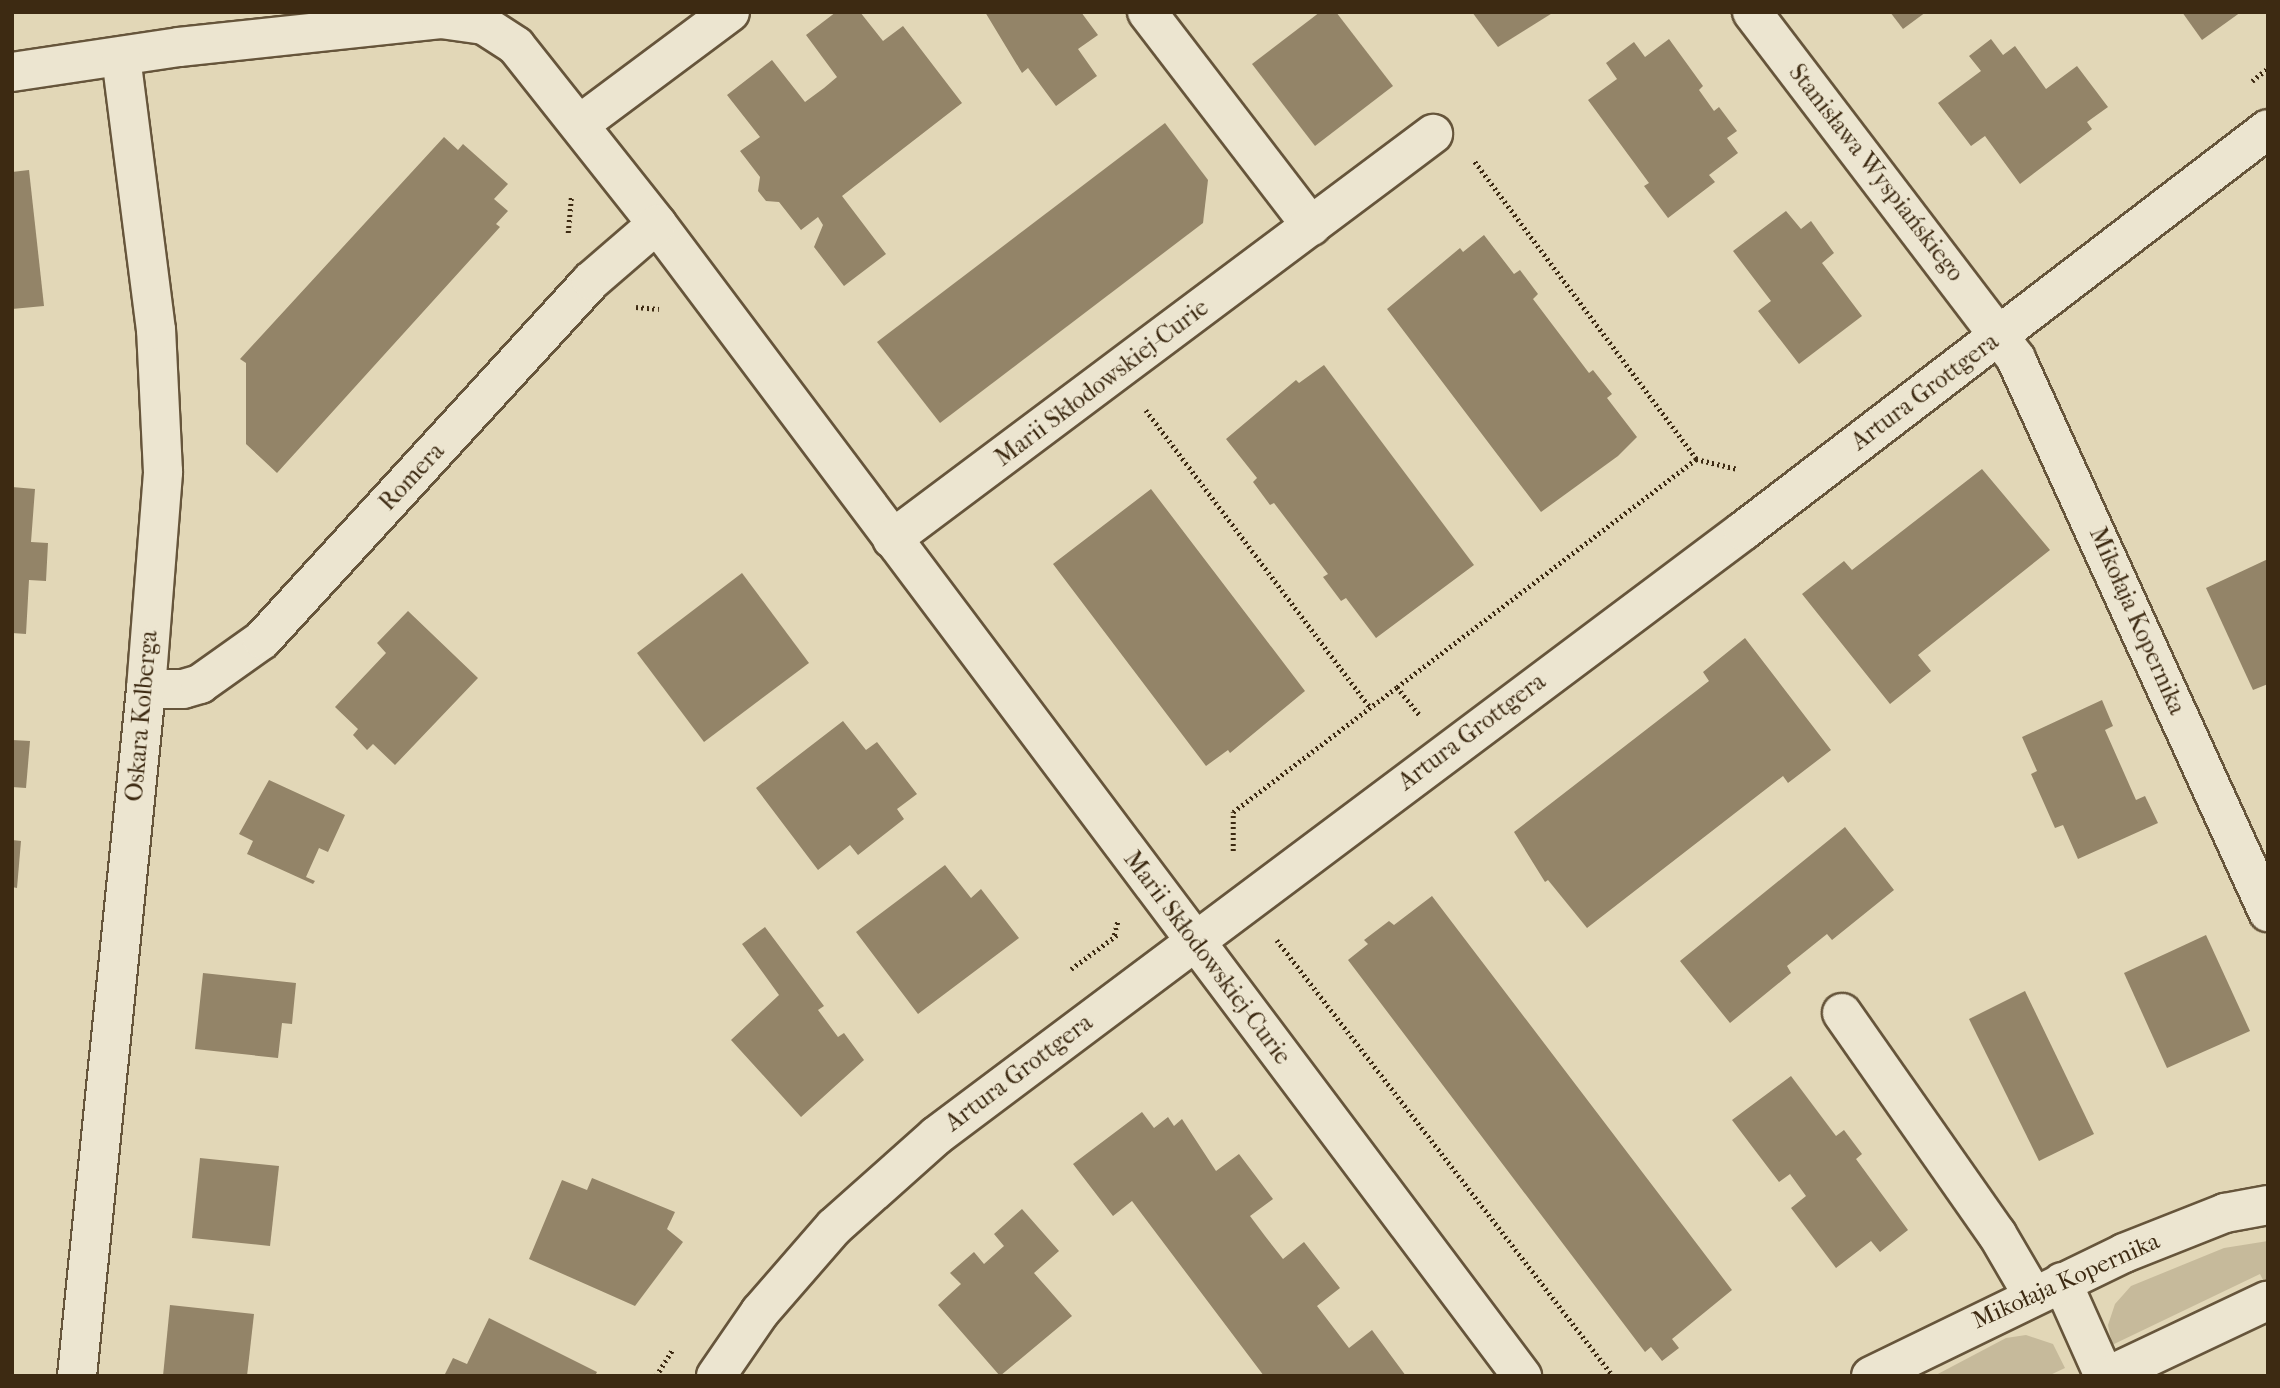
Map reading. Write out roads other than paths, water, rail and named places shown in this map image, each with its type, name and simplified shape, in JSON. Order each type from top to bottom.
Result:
[{"type":"street","points":[[580,124],[730,12]]},
{"type":"street","points":[[1147,12],[1311,226]]},
{"type":"street","name":"Stanisława Wyspiańskiego","points":[[1752,12],[1998,335]]},
{"type":"street","name":"Marii Skłodowskiej-Curie","points":[[12,72],[121,56],[463,19],[484,25],[516,46],[657,224],[1522,1376]]},
{"type":"street","name":"Oskara Kolberga","points":[[77,1376],[146,690],[163,472],[163,404],[121,56]]},
{"type":"street","name":"Artura Grottgera","points":[[716,1376],[785,1282],[874,1190],[970,1109],[2268,129]]},
{"type":"street","name":"Marii Skłodowskiej-Curie","points":[[892,539],[1433,134]]},
{"type":"street","name":"Romera","points":[[146,690],[183,689],[200,684],[262,640],[591,281],[657,224]]},
{"type":"street","name":"Mikołaja Kopernika","points":[[1998,335],[2030,385],[2268,912]]},
{"type":"street","points":[[1842,1013],[1997,1234],[2047,1288],[2106,1376],[2267,1301]]},
{"type":"street","name":"Mikołaja Kopernika","points":[[1871,1376],[2047,1288],[2183,1228],[2268,1205]]}]
